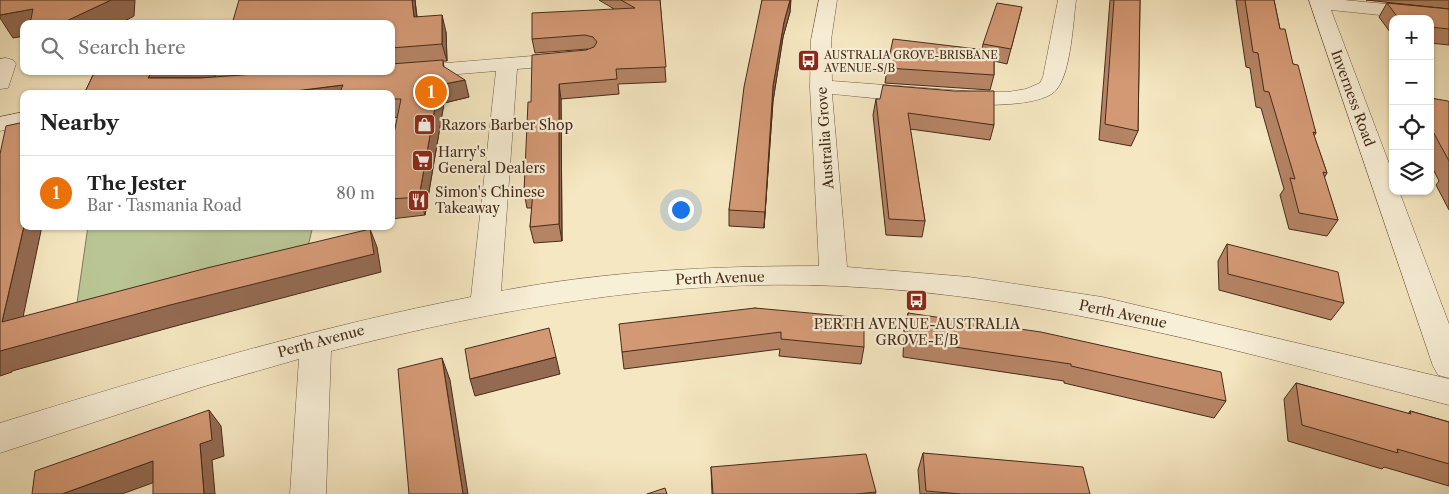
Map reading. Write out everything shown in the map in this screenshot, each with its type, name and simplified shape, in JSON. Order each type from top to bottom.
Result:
[{"type":"street","points":[[822,0],[828,0]]},
{"type":"street","name":"Australia Grove","points":[[828,0],[821,40],[821,88],[834,276]]},
{"type":"street","points":[[821,88],[978,99],[1008,99],[1032,95],[1048,87],[1054,77],[1067,0]]},
{"type":"street","points":[[1319,2],[1449,16]]},
{"type":"street","name":"Inverness Road","points":[[1319,2],[1449,366]]},
{"type":"street","points":[[395,73],[587,57]]},
{"type":"street","points":[[485,303],[507,65]]},
{"type":"street","points":[[0,124],[20,120]]},
{"type":"street","name":"Perth Avenue","points":[[0,438],[116,400],[316,342],[424,315],[571,289],[655,280],[834,276],[971,288],[1102,308],[1449,392]]},
{"type":"street","points":[[308,494],[316,342]]},
{"type":"green space","points":[[87,230],[312,230],[307,250],[76,310]]},
{"type":"building","points":[[0,0],[111,0],[68,20],[31,20],[33,9],[0,15]]},
{"type":"building","points":[[239,0],[412,0],[414,17],[442,15],[442,44],[395,48],[395,20],[233,20]]},
{"type":"building","points":[[621,0],[660,0],[666,67],[616,69],[617,79],[559,84],[559,224],[530,227],[533,191],[524,192],[528,102],[531,102],[532,55],[586,50],[594,47],[597,42],[593,37],[585,35],[532,39],[532,13],[635,8]]},
{"type":"building","points":[[762,0],[790,0],[784,22],[773,86],[765,212],[729,210],[744,87]]},
{"type":"building","points":[[1114,0],[1140,0],[1138,131],[1105,124]]},
{"type":"building","points":[[1245,0],[1274,0],[1280,29],[1285,29],[1293,64],[1298,65],[1316,133],[1313,132],[1327,173],[1323,172],[1338,220],[1299,213],[1290,178],[1295,179],[1269,92],[1264,91],[1258,53],[1253,52]]},
{"type":"building","points":[[997,3],[1022,7],[1011,49],[983,44]]},
{"type":"building","points":[[1387,3],[1449,9],[1449,29],[1434,27],[1434,15],[1396,15]]},
{"type":"building","points":[[893,39],[994,51],[994,75],[887,68]]},
{"type":"building","points":[[443,60],[443,66],[465,80],[439,85],[419,197],[395,199],[395,128],[401,99],[395,99],[395,90],[341,90],[343,85],[303,90],[86,90],[93,75],[150,75],[148,78],[200,78],[241,75],[395,75],[395,64]]},
{"type":"building","points":[[883,85],[954,91],[994,91],[994,125],[908,113],[925,221],[889,219],[876,99],[880,99]]},
{"type":"building","points":[[1434,99],[1449,102],[1449,161],[1434,133]]},
{"type":"building","points":[[20,123],[20,230],[23,230],[2,322],[207,268],[366,230],[370,230],[374,254],[170,305],[0,351],[0,154],[6,126]]},
{"type":"building","points":[[1227,244],[1338,272],[1344,303],[1228,274]]},
{"type":"building","points":[[755,308],[864,318],[864,347],[781,339],[781,332],[622,352],[619,324]]},
{"type":"building","points":[[908,313],[1041,332],[1221,372],[1226,401],[1071,366],[1071,364],[907,340]]},
{"type":"building","points":[[549,328],[556,357],[470,379],[465,349]]},
{"type":"building","points":[[442,358],[463,494],[409,494],[398,369]]},
{"type":"building","points":[[1296,383],[1411,414],[1410,411],[1449,422],[1449,464],[1397,449],[1398,453],[1302,425]]},
{"type":"building","points":[[209,410],[212,440],[200,444],[204,494],[153,494],[153,461],[62,494],[32,494],[35,471]]},
{"type":"building","points":[[923,453],[1083,467],[1090,494],[961,494],[926,491]]},
{"type":"building","points":[[866,454],[876,492],[856,494],[713,494],[711,467]]},
{"type":"building","points":[[665,488],[667,494],[647,494]]},
{"type":"place","name":"AUSTRALIA GROVE-BRISBANE AVENUE-S/B","points":[[808,61]]},
{"type":"place","name":"The Jester","points":[[431,92]]},
{"type":"place","name":"Razors Barber Shop","points":[[425,125]]},
{"type":"place","name":"Harry's General Dealers","points":[[422,160]]},
{"type":"place","name":"Simon's Chinese Takeaway","points":[[419,200]]},
{"type":"place","name":"PERTH AVENUE-AUSTRALIA GROVE-E/B","points":[[917,301]]}]
